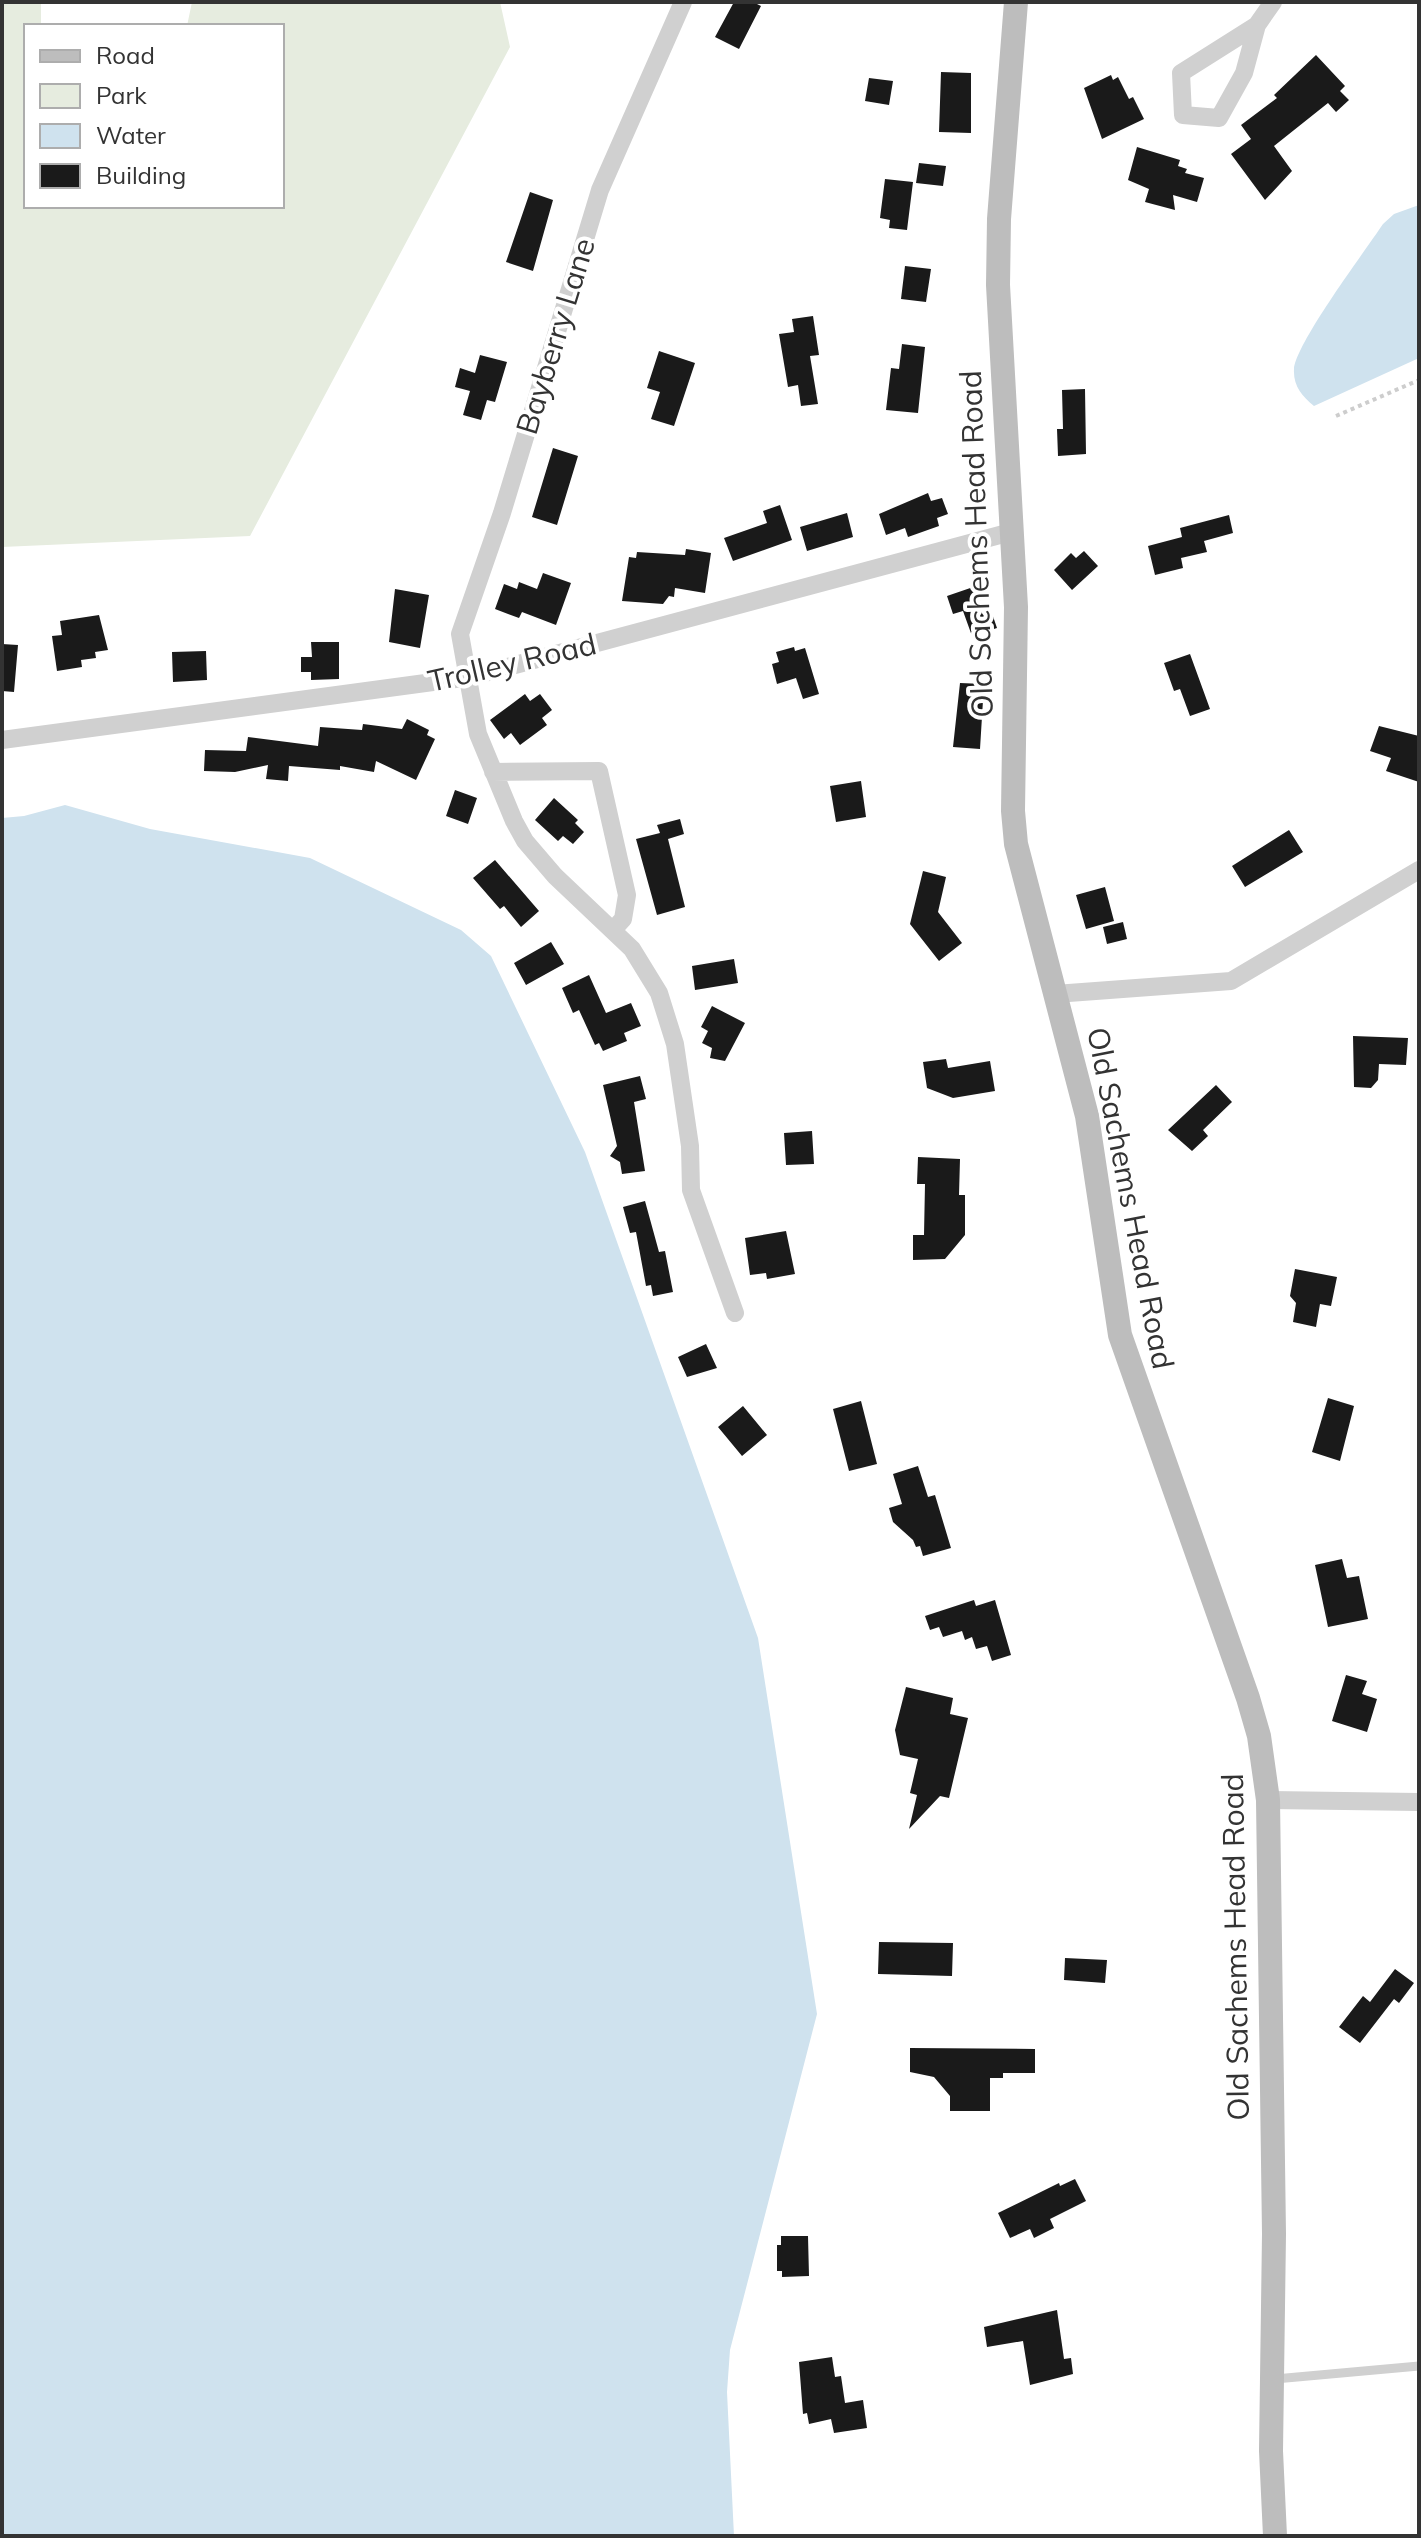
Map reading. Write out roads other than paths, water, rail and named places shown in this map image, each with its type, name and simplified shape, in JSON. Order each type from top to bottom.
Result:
[{"type":"street","name":"Bayberry Lane","points":[[683,2],[600,190],[502,513],[460,634],[476,723],[493,772],[525,841],[555,876],[613,930],[647,969],[668,1018],[690,1146],[691,1190],[735,1313]]},
{"type":"street","name":"Old Sachems Head Road","points":[[1016,2],[999,219],[998,285],[1017,666],[1013,811],[1024,883],[1087,1116],[1120,1335],[1259,1736],[1268,1800],[1274,2234],[1271,2451],[1275,2536]]},
{"type":"street","points":[[1257,25],[1181,73],[1183,115],[1219,118],[1244,73],[1257,25],[1273,2]]},
{"type":"street","name":"Trolley Road","points":[[2,740],[470,677],[1011,532]]},
{"type":"street","points":[[493,772],[599,771],[627,895],[623,919],[613,930]]},
{"type":"street","points":[[1055,994],[1231,981],[1419,870]]},
{"type":"street","points":[[1268,1800],[1419,1802]]},
{"type":"lane","points":[[1272,2379],[1419,2366]]},
{"type":"water","points":[[1419,205],[1419,358],[1314,406],[1299,390],[1294,375],[1306,339],[1383,224],[1394,214]]},
{"type":"water","points":[[65,805],[150,829],[310,858],[461,930],[491,956],[585,1152],[758,1638],[817,2014],[730,2350],[727,2392],[734,2536],[2,2536],[2,818],[24,816]]}]
